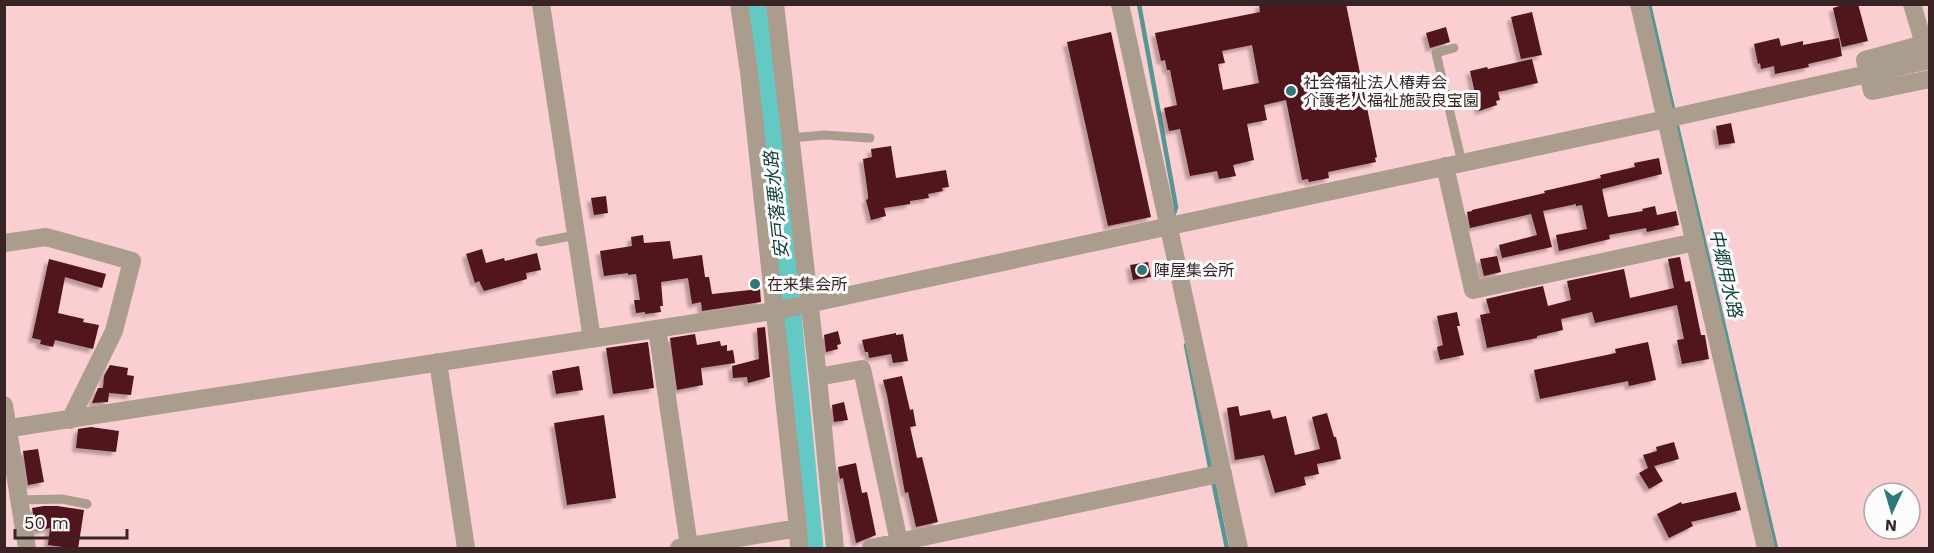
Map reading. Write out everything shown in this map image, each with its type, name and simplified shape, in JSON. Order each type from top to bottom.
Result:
[{"type":"street","points":[[541,4],[592,339]]},
{"type":"street","points":[[739,4],[777,311],[800,549]]},
{"type":"street","points":[[775,4],[805,305],[818,376],[835,549]]},
{"type":"street","points":[[1120,4],[1239,549]]},
{"type":"street","points":[[1639,4],[1766,549]]},
{"type":"street","points":[[1912,4],[1923,44],[1864,60],[1872,91],[1929,79]]},
{"type":"street","points":[[6,429],[777,311],[1929,60]]},
{"type":"street","points":[[1454,165],[1473,290],[1695,242]]},
{"type":"street","points":[[4,243],[46,237],[132,261],[114,331],[70,420]]},
{"type":"street","points":[[657,329],[684,547],[798,528]]},
{"type":"street","points":[[438,362],[466,549]]},
{"type":"street","points":[[818,376],[862,369],[899,542]]},
{"type":"street","points":[[4,405],[6,429],[27,549]]},
{"type":"street","points":[[871,549],[899,542],[927,542],[1223,473]]},
{"type":"lane","points":[[1454,48],[1436,53],[1454,165]]},
{"type":"lane","points":[[790,138],[824,135],[870,138]]},
{"type":"lane","points":[[540,242],[576,235]]},
{"type":"lane","points":[[19,500],[62,499],[87,504]]},
{"type":"building","name":"社会福祉法人椿寿会 介護老人福祉施設良宝園","points":[[1259,4],[1346,4],[1377,157],[1376,162],[1328,172],[1329,178],[1309,182],[1308,179],[1302,180],[1286,100],[1264,105],[1267,120],[1247,124],[1254,160],[1233,165],[1236,176],[1219,179],[1217,171],[1190,176],[1180,129],[1169,131],[1164,108],[1177,105],[1170,70],[1167,70],[1165,60],[1161,61],[1155,33],[1260,12]],"holes":[[[1252,45],[1259,83],[1223,90],[1218,64],[1225,63],[1222,51]]]},
{"type":"building","points":[[1846,4],[1858,4],[1868,41],[1842,47],[1833,8]]},
{"type":"building","points":[[1532,12],[1542,55],[1521,59],[1511,17]]},
{"type":"building","points":[[1446,27],[1450,42],[1430,48],[1426,33]]},
{"type":"building","points":[[1111,32],[1151,217],[1108,226],[1067,42]]},
{"type":"building","points":[[1779,38],[1781,46],[1803,41],[1803,45],[1839,38],[1842,56],[1808,64],[1809,67],[1775,74],[1774,66],[1761,69],[1754,44]]},
{"type":"building","points":[[1532,59],[1538,83],[1498,92],[1500,100],[1496,101],[1497,105],[1479,111],[1470,71]]},
{"type":"building","points":[[1731,123],[1735,143],[1719,145],[1716,126]]},
{"type":"building","points":[[891,146],[896,178],[946,170],[949,187],[942,188],[943,191],[928,194],[929,198],[884,208],[886,216],[871,220],[866,200],[868,195],[863,159],[872,157],[871,149]]},
{"type":"building","points":[[1659,158],[1662,174],[1602,189],[1608,217],[1643,211],[1642,209],[1655,206],[1657,215],[1676,211],[1679,225],[1647,232],[1646,228],[1609,235],[1610,239],[1559,251],[1556,235],[1587,229],[1582,205],[1576,206],[1576,204],[1543,211],[1552,247],[1502,258],[1499,245],[1537,235],[1531,214],[1470,228],[1467,212],[1472,210],[1601,178],[1600,175],[1635,167],[1634,163]]},
{"type":"building","points":[[606,196],[608,213],[594,215],[591,198]]},
{"type":"building","points":[[643,235],[644,243],[670,241],[673,259],[702,255],[705,277],[709,277],[712,294],[760,289],[761,302],[702,311],[701,302],[692,304],[688,278],[661,282],[663,306],[660,306],[661,312],[636,313],[634,300],[640,300],[636,274],[604,276],[600,251],[632,246],[631,237]]},
{"type":"building","points":[[482,249],[486,263],[537,253],[541,270],[526,273],[527,279],[484,291],[479,281],[475,283],[466,254]]},
{"type":"building","points":[[1497,256],[1501,272],[1484,276],[1480,259]]},
{"type":"building","points":[[1680,257],[1685,282],[1690,281],[1701,335],[1705,335],[1709,359],[1682,364],[1677,340],[1684,339],[1677,305],[1595,323],[1592,312],[1561,319],[1563,330],[1487,348],[1480,315],[1490,313],[1486,299],[1543,286],[1548,306],[1571,300],[1567,281],[1624,269],[1630,298],[1674,288],[1668,259]]},
{"type":"building","points":[[49,259],[106,274],[102,288],[65,277],[58,313],[99,325],[93,349],[55,340],[53,347],[40,344],[41,340],[32,338]]},
{"type":"building","points":[[1148,262],[1151,277],[1133,280],[1130,265]]},
{"type":"building","points":[[1457,312],[1460,326],[1457,326],[1464,355],[1440,360],[1437,347],[1443,345],[1437,316]]},
{"type":"building","points":[[765,327],[770,377],[748,383],[747,377],[733,378],[732,366],[759,359],[757,328]]},
{"type":"building","points":[[838,331],[841,344],[837,345],[838,349],[826,352],[824,335]]},
{"type":"building","points":[[896,333],[896,335],[903,334],[908,361],[893,363],[891,354],[869,358],[862,340]]},
{"type":"building","points":[[695,334],[697,345],[720,341],[721,346],[727,345],[727,351],[733,350],[735,363],[701,368],[703,385],[677,390],[670,338]]},
{"type":"building","points":[[648,342],[654,388],[613,394],[606,348]]},
{"type":"building","points":[[1648,342],[1656,380],[1629,386],[1628,381],[1540,399],[1534,370],[1616,353],[1615,349]]},
{"type":"building","points":[[110,365],[128,368],[127,375],[134,376],[131,395],[109,393],[108,402],[92,403],[98,388],[103,388],[104,376]]},
{"type":"building","points":[[579,366],[583,390],[556,394],[552,371]]},
{"type":"building","points":[[902,376],[910,410],[913,409],[916,426],[910,427],[917,458],[922,457],[938,522],[916,527],[908,492],[905,493],[883,380]]},
{"type":"building","points":[[844,402],[848,420],[834,422],[832,405]]},
{"type":"building","points":[[1238,406],[1240,416],[1270,410],[1273,419],[1286,416],[1295,455],[1320,449],[1312,417],[1327,413],[1341,459],[1317,464],[1319,474],[1304,477],[1306,485],[1275,493],[1264,455],[1235,460],[1227,408]]},
{"type":"building","points":[[604,415],[616,498],[567,505],[554,423]]},
{"type":"building","points":[[91,427],[119,431],[116,452],[76,448],[78,429]]},
{"type":"building","points":[[1674,442],[1679,459],[1654,466],[1663,481],[1649,489],[1639,473],[1648,468],[1643,455],[1657,451],[1656,447]]},
{"type":"building","points":[[38,449],[44,482],[28,485],[23,451]]},
{"type":"building","points":[[856,463],[862,493],[867,492],[876,535],[856,543],[843,478],[840,479],[838,467]]},
{"type":"building","points":[[1736,492],[1741,510],[1691,522],[1693,526],[1669,538],[1657,514],[1681,502],[1682,504]]},
{"type":"building","points":[[44,506],[84,510],[78,549],[48,545],[50,528],[36,531],[32,508]]},
{"type":"waterway","name":"安戸落悪水路","points":[[756,4],[765,72],[810,548]]},
{"type":"waterway","points":[[1139,4],[1176,207],[1173,217]]},
{"type":"waterway","name":"中郷用水路","points":[[1649,4],[1674,113]]},
{"type":"waterway","name":"中郷用水路","points":[[1676,122],[1776,548]]},
{"type":"waterway","points":[[1186,345],[1211,472]]},
{"type":"waterway","points":[[1213,481],[1227,548]]},
{"type":"place","name":"社会福祉法人椿寿会 介護老人福祉施設良宝園","points":[[1291,91]]},
{"type":"place","name":"陣屋集会所","points":[[1142,270]]},
{"type":"place","name":"在来集会所","points":[[755,284]]}]
